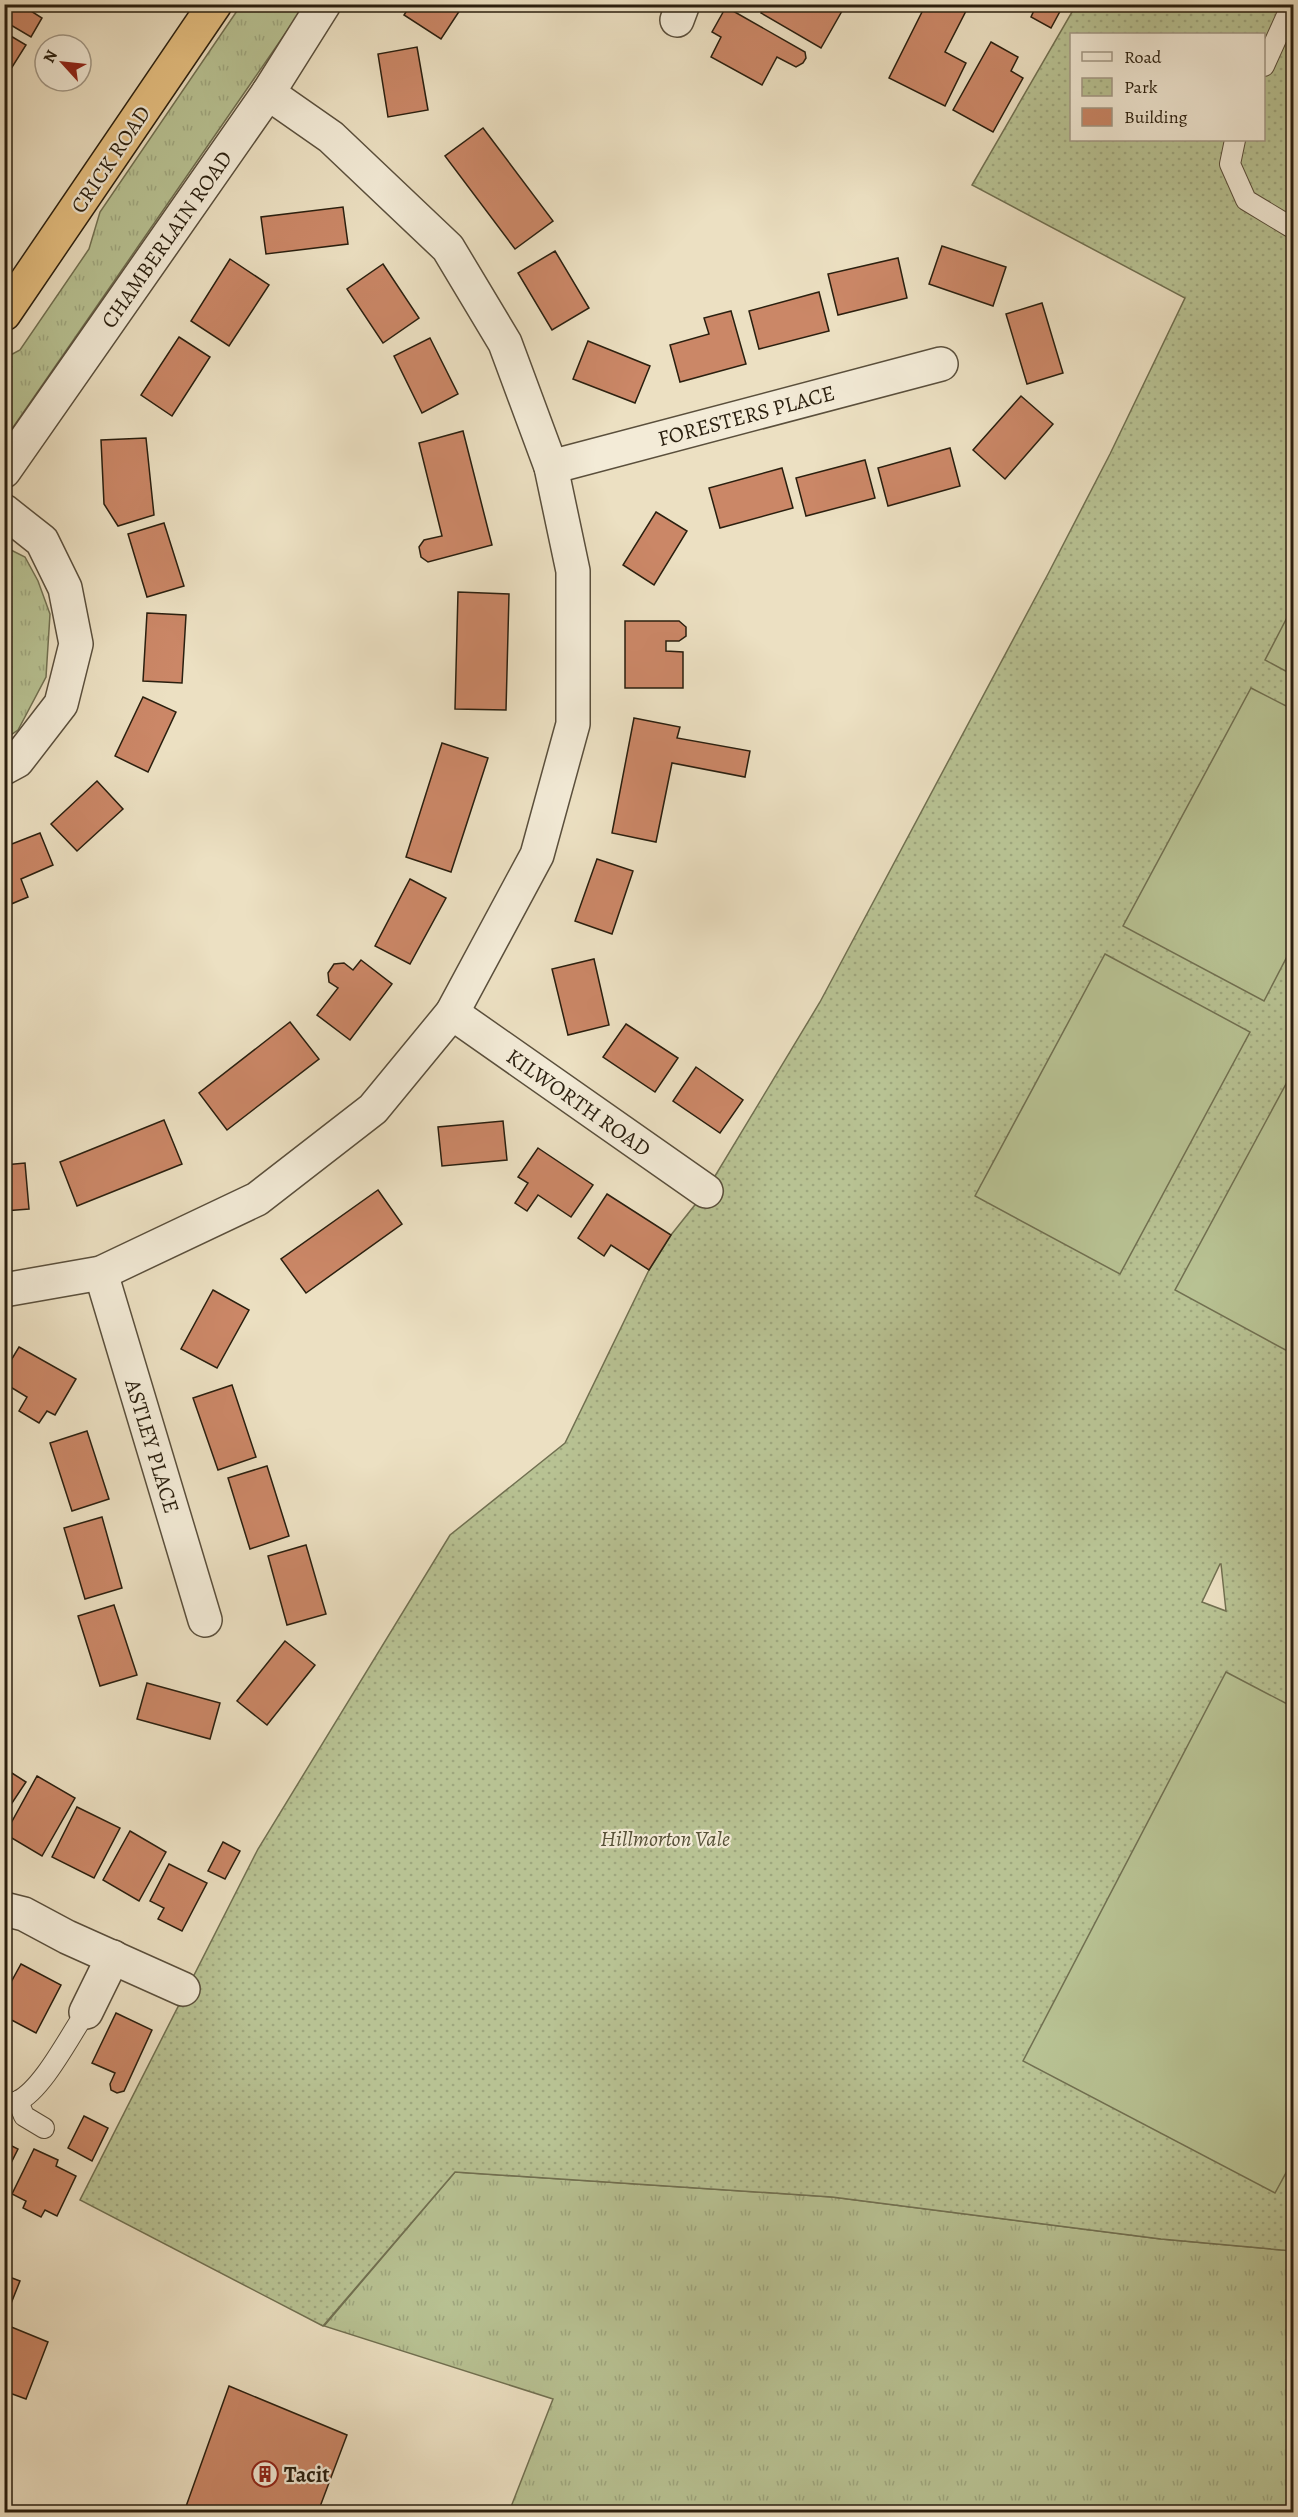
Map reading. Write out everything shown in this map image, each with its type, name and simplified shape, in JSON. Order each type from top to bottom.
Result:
[{"type":"highway","name":"CRICK ROAD","points":[[4,314],[215,4]]},
{"type":"street","name":"CHAMBERLAIN ROAD","points":[[4,471],[268,93],[324,4]]},
{"type":"street","points":[[4,1290],[101,1273],[257,1199],[373,1109],[452,1013],[537,855],[573,724],[573,571],[551,467],[505,343],[448,248],[331,137],[268,93]]},
{"type":"street","name":"FORESTERS PLACE","points":[[551,467],[941,364]]},
{"type":"street","points":[[4,511],[42,541],[65,588],[76,644],[61,704],[17,761],[4,768]]},
{"type":"street","name":"KILWORTH ROAD","points":[[452,1013],[706,1191]]},
{"type":"street","name":"ASTLEY PLACE","points":[[101,1273],[205,1620]]},
{"type":"street","points":[[4,1909],[24,1914],[67,1937],[183,1989]]},
{"type":"street","points":[[86,2012],[113,1957]]},
{"type":"lane","points":[[1265,62],[1292,4]]},
{"type":"lane","points":[[1235,141],[1230,164],[1246,200],[1293,229]]},
{"type":"lane","points":[[44,2128],[24,2116],[11,2103],[31,2091],[50,2068],[86,2012]]},
{"type":"green space","points":[[241,5],[305,5],[5,439],[5,358],[20,350],[89,249],[100,212]]},
{"type":"green space","name":"Hillmorton Vale","points":[[1076,5],[1293,5],[1294,127],[1291,131],[1294,133],[1293,2251],[1161,2239],[832,2197],[455,2172],[323,2326],[80,2200],[258,1849],[450,1535],[565,1443],[649,1270],[671,1235],[706,1191],[820,1002],[1048,574],[1110,454],[1185,298],[972,185]],"holes":[[[1221,1564],[1226,1611],[1202,1602]]]},
{"type":"green space","points":[[5,547],[25,557],[38,581],[50,614],[46,677],[18,730],[5,739]]},
{"type":"green space","points":[[1293,606],[1293,675],[1265,660]]},
{"type":"green space","points":[[1251,688],[1294,710],[1293,945],[1264,1001],[1123,926]]},
{"type":"green space","points":[[1105,954],[1250,1032],[1120,1274],[975,1196]]},
{"type":"green space","points":[[1293,1071],[1293,1354],[1175,1290]]},
{"type":"green space","points":[[1226,1672],[1293,1707],[1294,2158],[1275,2193],[1023,2061]]},
{"type":"green space","points":[[455,2172],[832,2197],[1161,2239],[1293,2251],[1293,2512],[509,2512],[553,2399],[324,2326]]},
{"type":"building","points":[[4,4],[20,4],[42,18],[31,37],[4,21]]},
{"type":"building","points":[[411,4],[464,4],[441,39],[404,15]]},
{"type":"building","points":[[766,4],[846,4],[821,48],[761,13]]},
{"type":"building","points":[[926,4],[958,4],[967,9],[945,52],[966,63],[945,106],[889,78]]},
{"type":"building","points":[[1037,4],[1064,4],[1051,28],[1031,17]]},
{"type":"building","points":[[726,7],[805,52],[806,58],[803,63],[796,67],[777,57],[762,85],[711,57],[721,37],[712,32]]},
{"type":"building","points":[[4,32],[26,45],[4,80]]},
{"type":"building","points":[[991,42],[1018,57],[1011,71],[1023,78],[993,132],[953,110]]},
{"type":"building","points":[[417,47],[428,110],[388,117],[378,54]]},
{"type":"building","points":[[483,128],[553,221],[515,249],[445,156]]},
{"type":"building","points":[[343,207],[348,244],[266,254],[261,217]]},
{"type":"building","points":[[942,246],[1006,267],[993,306],[929,284]]},
{"type":"building","points":[[555,251],[589,308],[552,330],[518,273]]},
{"type":"building","points":[[898,258],[907,298],[838,315],[828,274]]},
{"type":"building","points":[[230,259],[269,285],[229,346],[191,321]]},
{"type":"building","points":[[383,264],[419,318],[383,343],[347,289]]},
{"type":"building","points":[[819,292],[829,331],[759,349],[749,311]]},
{"type":"building","points":[[1042,303],[1063,373],[1027,384],[1006,314]]},
{"type":"building","points":[[731,311],[746,364],[680,382],[670,345],[709,334],[704,318]]},
{"type":"building","points":[[179,337],[210,357],[172,416],[141,395]]},
{"type":"building","points":[[430,338],[458,394],[422,413],[394,356]]},
{"type":"building","points":[[588,341],[650,366],[635,403],[573,379]]},
{"type":"building","points":[[1021,396],[1053,424],[1005,479],[973,450]]},
{"type":"building","points":[[463,431],[492,545],[428,562],[421,557],[419,547],[424,540],[442,536],[419,443]]},
{"type":"building","points":[[146,438],[154,515],[118,526],[104,504],[101,440]]},
{"type":"building","points":[[950,448],[960,486],[888,506],[878,468]]},
{"type":"building","points":[[865,460],[875,498],[806,516],[796,478]]},
{"type":"building","points":[[782,468],[793,508],[720,528],[709,488]]},
{"type":"building","points":[[656,512],[687,531],[654,585],[623,565]]},
{"type":"building","points":[[164,523],[184,586],[147,597],[128,534]]},
{"type":"building","points":[[458,592],[509,594],[506,710],[455,709]]},
{"type":"building","points":[[147,613],[186,615],[182,683],[143,681]]},
{"type":"building","points":[[625,621],[679,621],[686,627],[686,636],[679,641],[666,641],[666,651],[683,652],[683,688],[625,688]]},
{"type":"building","points":[[143,697],[176,712],[148,772],[115,756]]},
{"type":"building","points":[[634,718],[680,727],[677,738],[750,751],[745,777],[672,763],[656,842],[612,833]]},
{"type":"building","points":[[442,743],[488,758],[451,872],[406,857]]},
{"type":"building","points":[[97,781],[123,809],[77,851],[51,824]]},
{"type":"building","points":[[40,833],[53,865],[21,879],[28,897],[4,907],[4,847]]},
{"type":"building","points":[[597,859],[633,871],[612,934],[575,921]]},
{"type":"building","points":[[410,879],[446,898],[410,964],[375,946]]},
{"type":"building","points":[[594,959],[609,1025],[568,1035],[552,969]]},
{"type":"building","points":[[361,960],[392,984],[350,1040],[317,1015],[338,988],[329,982],[328,973],[334,964],[344,963],[353,970]]},
{"type":"building","points":[[290,1022],[319,1059],[227,1130],[199,1093]]},
{"type":"building","points":[[626,1024],[678,1058],[655,1092],[603,1057]]},
{"type":"building","points":[[696,1067],[743,1100],[720,1133],[673,1101]]},
{"type":"building","points":[[164,1120],[182,1164],[77,1206],[60,1162]]},
{"type":"building","points":[[503,1121],[507,1160],[442,1166],[438,1127]]},
{"type":"building","points":[[538,1148],[593,1185],[571,1217],[538,1195],[527,1211],[515,1203],[528,1183],[518,1177]]},
{"type":"building","points":[[25,1163],[29,1209],[4,1211],[4,1165]]},
{"type":"building","points":[[378,1190],[402,1224],[306,1293],[281,1259]]},
{"type":"building","points":[[607,1194],[671,1235],[649,1270],[611,1245],[604,1256],[578,1238]]},
{"type":"building","points":[[213,1290],[249,1310],[217,1368],[181,1349]]},
{"type":"building","points":[[19,1347],[76,1379],[55,1415],[47,1411],[39,1423],[19,1411],[27,1397],[4,1383],[4,1372]]},
{"type":"building","points":[[232,1385],[256,1457],[218,1470],[193,1398]]},
{"type":"building","points":[[87,1431],[109,1499],[72,1511],[50,1443]]},
{"type":"building","points":[[267,1466],[289,1536],[250,1549],[228,1478]]},
{"type":"building","points":[[102,1517],[122,1588],[85,1599],[64,1528]]},
{"type":"building","points":[[306,1545],[326,1614],[287,1625],[268,1556]]},
{"type":"building","points":[[114,1605],[137,1675],[100,1686],[78,1616]]},
{"type":"building","points":[[285,1641],[315,1665],[267,1725],[237,1701]]},
{"type":"building","points":[[147,1683],[220,1703],[210,1739],[137,1719]]},
{"type":"building","points":[[4,1768],[26,1782],[4,1815]]},
{"type":"building","points":[[37,1776],[75,1798],[42,1856],[5,1834]]},
{"type":"building","points":[[77,1807],[120,1828],[94,1878],[52,1857]]},
{"type":"building","points":[[130,1831],[166,1852],[139,1901],[103,1880]]},
{"type":"building","points":[[223,1842],[240,1851],[225,1879],[208,1871]]},
{"type":"building","points":[[169,1864],[207,1883],[182,1931],[158,1919],[164,1908],[150,1901]]},
{"type":"building","points":[[21,1964],[61,1985],[36,2033],[4,2016],[4,1995]]},
{"type":"building","points":[[116,2013],[152,2030],[124,2091],[117,2093],[111,2090],[110,2084],[115,2073],[92,2063]]},
{"type":"building","points":[[84,2116],[108,2128],[92,2161],[68,2148]]},
{"type":"building","points":[[4,2142],[18,2149],[4,2177]]},
{"type":"building","points":[[34,2149],[58,2160],[56,2166],[76,2176],[57,2216],[45,2210],[41,2217],[23,2208],[26,2201],[12,2194]]},
{"type":"building","points":[[4,2275],[20,2281],[4,2321]]},
{"type":"building","points":[[4,2324],[48,2342],[26,2399],[4,2391]]},
{"type":"building","name":"Tacit","points":[[229,2386],[347,2435],[318,2512],[184,2512]]},
{"type":"place","name":"Tacit","points":[[265,2474]]}]
